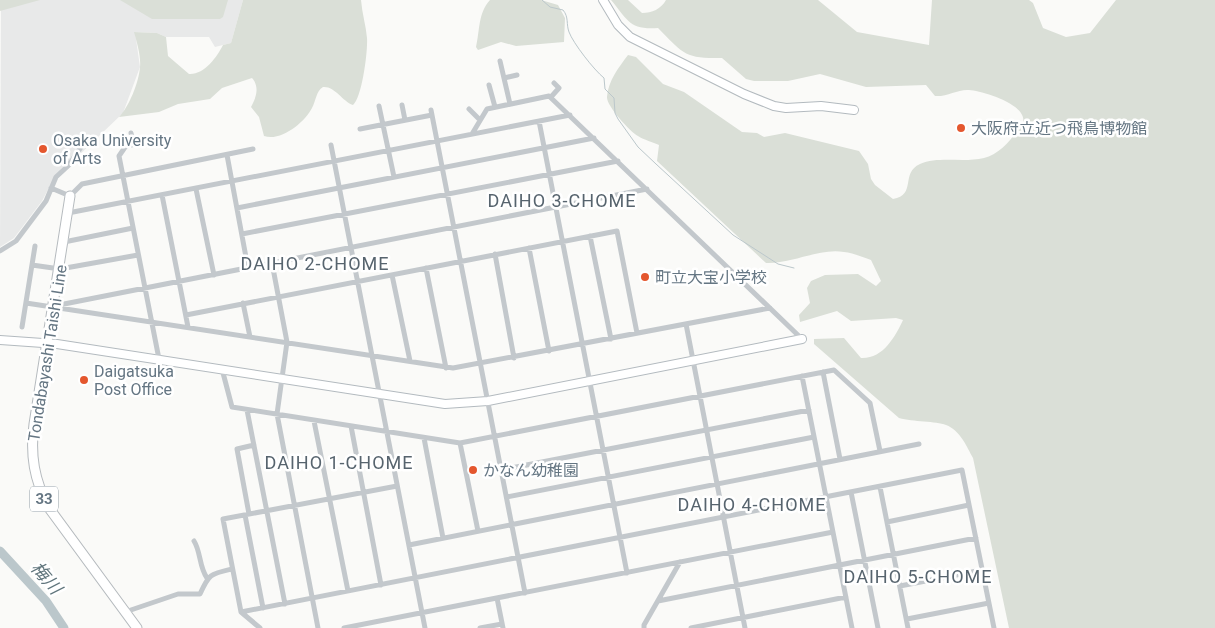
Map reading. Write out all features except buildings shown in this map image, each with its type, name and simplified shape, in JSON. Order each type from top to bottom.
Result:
[{"type":"main road","name":"Tondabayashi Taishi Line","points":[[70,196],[60,270],[32,440],[35,476],[49,508],[137,628]]},
{"type":"street","points":[[603,0],[618,25],[630,37],[744,94],[786,108],[821,106],[854,110]]},
{"type":"street","points":[[500,61],[510,104]]},
{"type":"street","points":[[504,78],[517,75]]},
{"type":"street","points":[[472,134],[487,109],[551,97],[559,88],[554,83]]},
{"type":"street","points":[[489,85],[495,107]]},
{"type":"street","points":[[551,97],[802,339]]},
{"type":"street","points":[[402,105],[405,120]]},
{"type":"street","points":[[380,106],[394,177]]},
{"type":"street","points":[[469,109],[480,120]]},
{"type":"street","points":[[360,129],[405,120],[431,112],[525,593]]},
{"type":"street","points":[[68,214],[570,115]]},
{"type":"street","points":[[539,121],[627,573]]},
{"type":"street","points":[[131,133],[132,137],[119,156],[159,359]]},
{"type":"street","points":[[237,208],[594,138]]},
{"type":"street","points":[[126,146],[151,141]]},
{"type":"street","points":[[0,251],[16,241],[46,201],[56,177],[69,165],[82,144]]},
{"type":"street","points":[[331,145],[425,628]]},
{"type":"street","points":[[51,188],[70,196],[82,184],[253,150]]},
{"type":"street","points":[[227,155],[248,268]]},
{"type":"street","points":[[242,234],[618,161]]},
{"type":"street","points":[[196,188],[214,275]]},
{"type":"street","points":[[54,306],[647,189]]},
{"type":"street","points":[[162,195],[188,327]]},
{"type":"street","points":[[64,242],[133,228]]},
{"type":"street","points":[[186,315],[617,231],[637,333]]},
{"type":"street","points":[[590,236],[611,339]]},
{"type":"street","points":[[22,327],[35,246]]},
{"type":"street","points":[[529,248],[549,351]]},
{"type":"street","points":[[495,254],[514,358]]},
{"type":"street","points":[[32,265],[60,270],[138,255]]},
{"type":"street","points":[[272,263],[288,342],[277,414],[318,628]]},
{"type":"street","points":[[426,268],[446,368]]},
{"type":"street","points":[[392,274],[410,362]]},
{"type":"street","points":[[26,303],[288,342],[446,368],[480,365],[770,308]]},
{"type":"street","points":[[243,303],[250,337]]},
{"type":"street","points":[[686,324],[745,628]]},
{"type":"street","points":[[0,340],[47,343],[159,359],[445,404],[488,401],[802,339]]},
{"type":"street","points":[[222,369],[232,407],[460,443],[834,370],[870,403],[880,451]]},
{"type":"street","points":[[823,372],[840,459]]},
{"type":"street","points":[[802,376],[852,628]]},
{"type":"street","points":[[247,410],[285,604]]},
{"type":"street","points":[[501,470],[809,410]]},
{"type":"street","points":[[314,421],[348,592]]},
{"type":"street","points":[[351,426],[381,585]]},
{"type":"street","points":[[507,497],[814,437]]},
{"type":"street","points":[[424,438],[443,538]]},
{"type":"street","points":[[460,443],[478,531]]},
{"type":"street","points":[[409,545],[919,444]]},
{"type":"street","points":[[254,445],[236,449],[263,608]]},
{"type":"street","points":[[241,612],[962,470],[994,628]]},
{"type":"street","points":[[260,628],[241,612],[223,519],[397,486]]},
{"type":"street","points":[[880,487],[908,628]]},
{"type":"street","points":[[851,492],[878,628]]},
{"type":"street","points":[[887,522],[969,505]]},
{"type":"street","points":[[344,628],[833,532]]},
{"type":"street","points":[[658,601],[976,538]]},
{"type":"street","points":[[194,541],[199,549],[204,573],[207,578]]},
{"type":"street","points":[[644,628],[680,562]]},
{"type":"street","points":[[125,612],[178,594],[200,594],[207,578],[216,572],[232,569]]},
{"type":"street","points":[[900,586],[982,570]]},
{"type":"street","points":[[691,628],[846,597]]},
{"type":"street","points":[[480,628],[503,626],[497,598]]},
{"type":"street","points":[[907,619],[988,603]]},
{"type":"shaded area","points":[[0,0],[40,0],[0,11]]},
{"type":"shaded area","name":"Osaka University of Arts","points":[[1,0],[243,0],[231,43],[215,47],[209,37],[166,37],[157,33],[135,32],[140,67],[123,113],[53,180],[42,201],[14,238],[0,247]]},
{"type":"shaded area","points":[[120,0],[228,0],[223,17],[220,19],[152,19]]},
{"type":"shaded area","points":[[243,0],[361,0],[367,38],[367,53],[362,84],[353,105],[335,91],[323,87],[316,96],[309,113],[298,125],[278,136],[264,136],[259,117],[251,107],[257,89],[252,78],[222,88],[210,99],[178,104],[159,112],[119,117],[130,101],[139,73],[140,58],[134,32],[157,33],[166,37],[168,56],[189,74],[195,74],[209,64],[223,45],[231,43]]},
{"type":"shaded area","points":[[490,0],[541,0],[558,5],[565,18],[564,42],[516,46],[501,42],[478,50],[476,47],[481,16]]},
{"type":"shaded area","points":[[611,0],[628,0],[642,13],[656,10],[666,0],[818,0],[857,32],[929,45],[932,0],[1029,0],[1033,3],[1043,28],[1066,37],[1090,33],[1116,0],[1215,0],[1215,628],[1009,628],[973,458],[963,439],[951,427],[946,425],[899,418],[814,344],[814,339],[844,338],[861,358],[869,357],[876,355],[887,346],[903,320],[896,318],[851,321],[837,311],[800,322],[799,315],[810,303],[807,288],[811,281],[825,275],[858,274],[876,286],[881,281],[871,260],[851,253],[834,251],[776,263],[766,263],[657,161],[659,145],[634,134],[614,112],[607,97],[614,74],[621,64],[628,55],[636,57],[663,84],[684,92],[742,132],[757,133],[764,137],[785,133],[859,151],[868,164],[871,179],[875,185],[893,199],[905,193],[911,173],[920,164],[935,160],[984,158],[998,151],[1010,140],[1023,123],[1023,116],[1018,110],[1012,104],[1003,100],[975,91],[965,90],[935,96],[926,85],[866,87],[820,74],[788,81],[754,81],[746,79],[722,58],[692,56],[679,49],[658,28],[635,25],[626,18]]},
{"type":"waterway","points":[[542,0],[550,7],[563,10],[565,13],[571,37],[584,56],[604,78],[605,89],[614,98],[615,113],[638,147],[733,235],[778,264],[794,268]]},
{"type":"waterway","name":"梅川","points":[[0,551],[46,601],[64,628]]},
{"type":"place","name":"大阪府立近つ飛鳥博物館","points":[[961,128]]},
{"type":"place","name":"Osaka University of Arts","points":[[43,149]]},
{"type":"place","name":"町立大宝小学校","points":[[645,277]]},
{"type":"place","name":"Daigatsuka Post Office","points":[[84,380]]},
{"type":"place","name":"かなん幼稚園","points":[[473,470]]},
{"type":"district","name":"DAIHO 3-CHOME","points":[[562,201]]},
{"type":"district","name":"DAIHO 2-CHOME","points":[[315,264]]},
{"type":"district","name":"DAIHO 1-CHOME","points":[[339,463]]},
{"type":"district","name":"DAIHO 4-CHOME","points":[[752,505]]},
{"type":"district","name":"DAIHO 5-CHOME","points":[[918,577]]}]
